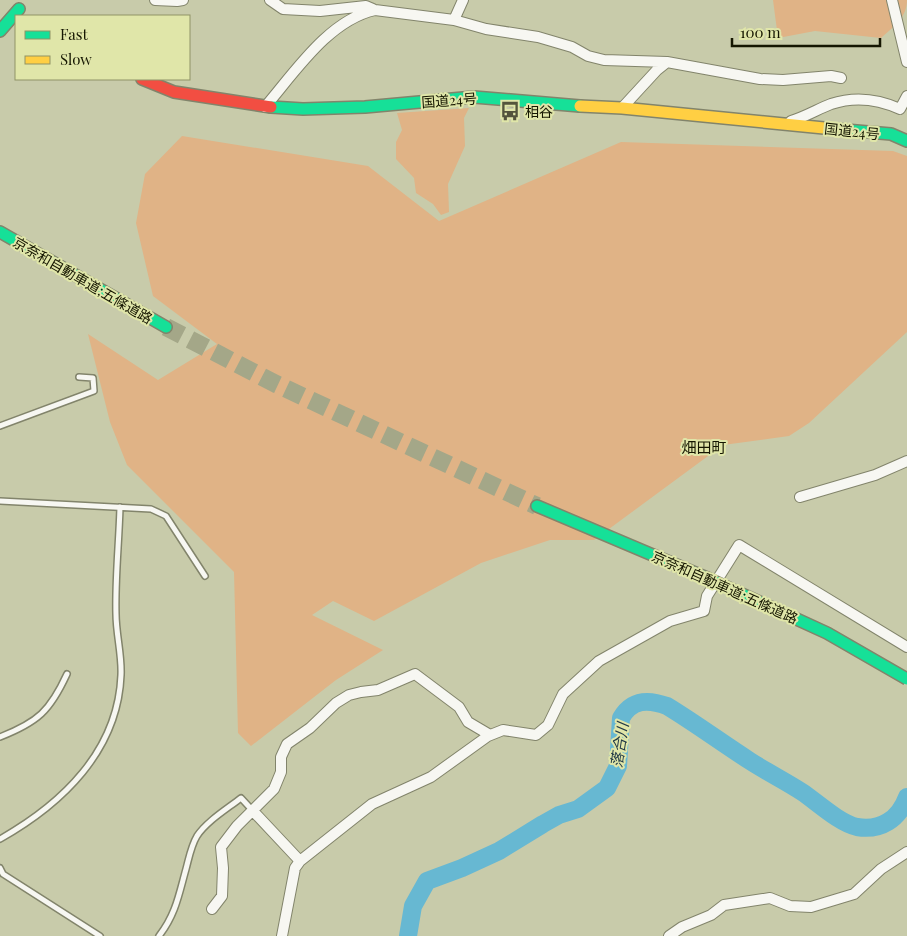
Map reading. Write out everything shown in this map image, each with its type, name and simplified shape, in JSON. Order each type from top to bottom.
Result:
[{"type":"highway","points":[[9,0],[28,15]]},
{"type":"highway","points":[[0,31],[19,9]]},
{"type":"highway","name":"国道24号","points":[[144,80],[174,92],[265,107],[303,110],[365,107],[474,96],[891,134],[907,141]]},
{"type":"highway","name":"京奈和自動車道;五條道路","points":[[0,232],[166,327]]},
{"type":"highway","name":"京奈和自動車道;五條道路","points":[[537,506],[707,578],[827,634],[907,679]]},
{"type":"street","points":[[155,0],[183,0]]},
{"type":"street","points":[[270,0],[283,9],[320,11],[366,6],[376,10],[454,20],[486,29],[538,37],[572,47],[588,56],[604,60],[667,62],[760,80],[831,76],[841,78]]},
{"type":"street","points":[[454,20],[463,0]]},
{"type":"street","points":[[892,0],[907,62]]},
{"type":"street","points":[[265,107],[326,36],[364,12],[376,10]]},
{"type":"street","points":[[622,108],[657,70],[667,62]]},
{"type":"street","points":[[784,124],[832,104],[865,99],[883,102],[903,112],[907,96]]},
{"type":"street","points":[[800,497],[875,475],[907,461]]},
{"type":"street","points":[[282,936],[296,868],[300,861],[372,804],[431,777],[469,748],[490,735],[503,730],[536,735],[548,725],[563,694],[599,661],[670,621],[704,611],[707,596],[739,545],[907,647]]},
{"type":"street","points":[[212,909],[222,896],[223,868],[221,847],[237,826],[274,789],[281,772],[281,757],[287,744],[310,728],[336,703],[349,695],[378,690],[415,674],[459,708],[468,722],[490,735]]},
{"type":"street","points":[[253,811],[300,861]]},
{"type":"street","points":[[670,936],[682,928],[710,915],[724,905],[770,898],[790,906],[811,907],[854,894],[881,869],[907,852]]},
{"type":"lane","points":[[0,426],[94,392],[93,378],[79,377]]},
{"type":"lane","points":[[0,501],[151,509],[166,516],[205,576]]},
{"type":"lane","points":[[0,839],[24,825],[68,790],[97,755],[107,733],[119,694],[121,674],[116,614],[120,507]]},
{"type":"lane","points":[[0,737],[22,728],[41,716],[56,698],[67,674]]},
{"type":"lane","points":[[159,936],[172,918],[191,850],[197,836],[206,826],[241,798],[253,811]]},
{"type":"lane","points":[[0,868],[3,874],[100,936]]},
{"type":"shaded area","points":[[773,0],[907,0],[902,17],[881,38],[815,31],[778,38]]},
{"type":"shaded area","points":[[469,108],[464,118],[465,146],[448,184],[449,212],[441,215],[433,204],[416,193],[414,178],[396,159],[396,142],[402,130],[397,113]]},
{"type":"shaded area","points":[[182,136],[368,166],[439,221],[621,142],[893,151],[907,156],[907,332],[809,423],[789,436],[723,445],[594,540],[550,540],[481,563],[374,621],[333,601],[312,615],[383,650],[336,680],[251,746],[238,733],[234,572],[127,465],[110,422],[88,334],[158,380],[217,344],[153,296],[136,223],[145,174]]},
{"type":"waterway","name":"落合川","points":[[408,936],[413,906],[427,881],[499,851],[559,815],[578,809],[607,788],[618,766],[621,718],[630,707],[641,702],[653,702],[667,706],[850,825],[866,828],[888,822],[899,812],[907,797]]},
{"type":"tunnel","points":[[166,327],[276,384],[537,506]]},
{"type":"traffic: fast","points":[[0,31],[19,9]]},
{"type":"traffic: fast","points":[[271,107],[303,109],[365,107],[474,97],[580,106]]},
{"type":"traffic: fast","points":[[834,129],[891,134],[907,141]]},
{"type":"traffic: fast","points":[[0,232],[166,327]]},
{"type":"traffic: fast","points":[[537,506],[707,578]]},
{"type":"traffic: fast","points":[[707,578],[827,633],[907,679]]},
{"type":"traffic: slow","points":[[580,106],[622,108],[834,129]]},
{"type":"traffic: jam","points":[[144,80],[174,92],[271,107]]},
{"type":"place","name":"相谷","points":[[510,111]]},
{"type":"district","name":"畑田町","points":[[704,447]]}]
